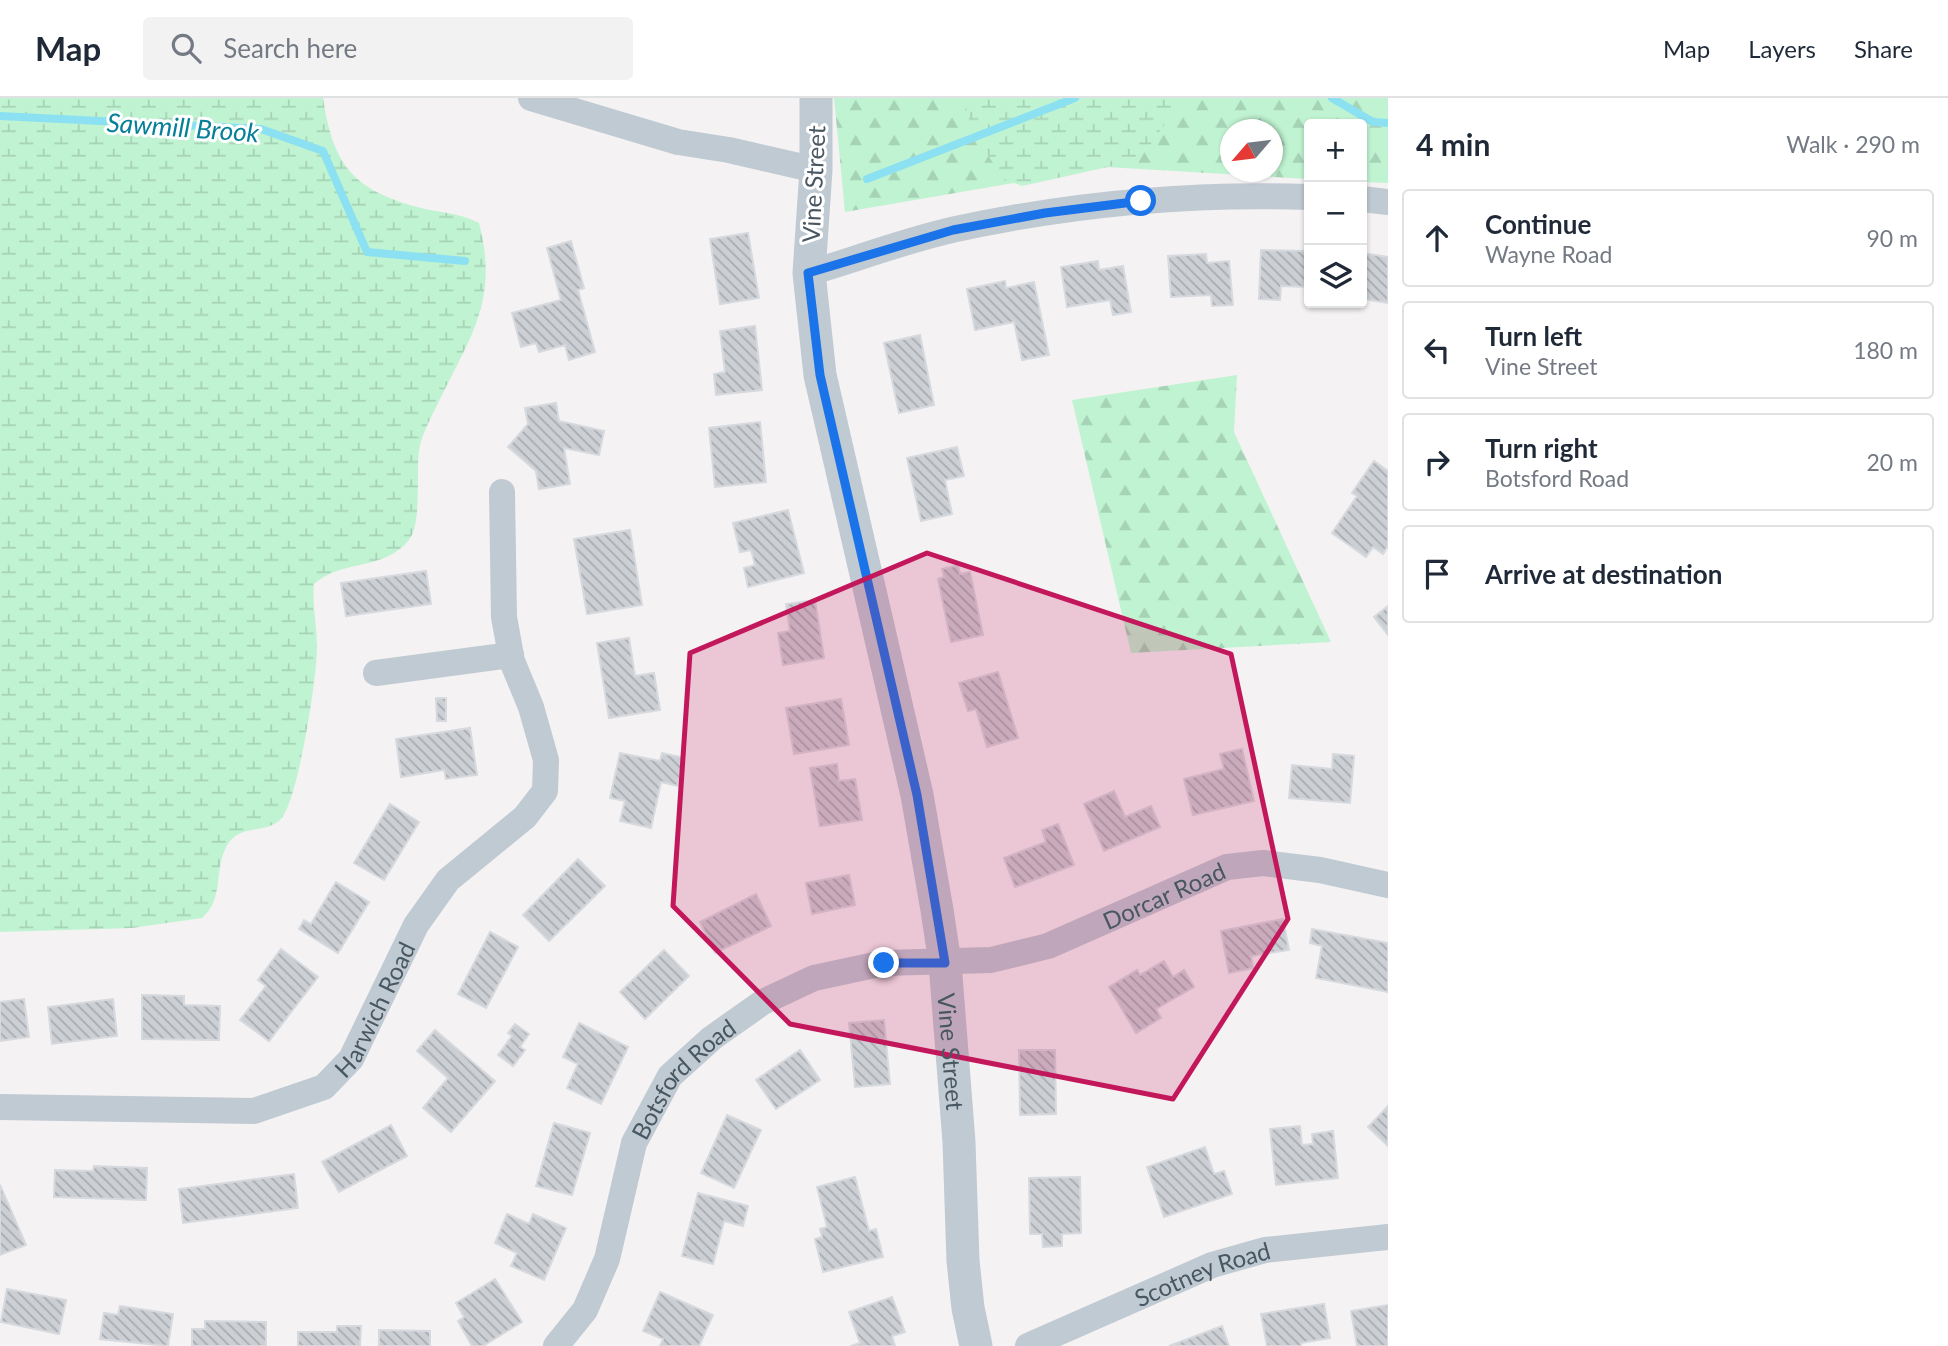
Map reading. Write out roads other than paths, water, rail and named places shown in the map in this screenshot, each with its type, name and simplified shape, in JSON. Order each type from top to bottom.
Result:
[{"type":"street","points":[[531,98],[678,142],[729,150],[816,170]]},
{"type":"street","name":"Vine Street","points":[[816,98],[816,170],[808,273],[820,375],[917,795],[945,963],[959,1142],[963,1261],[968,1308],[976,1346]]},
{"type":"street","points":[[808,273],[953,230],[1045,213],[1141,201],[1259,195],[1304,197]]},
{"type":"street","points":[[1367,200],[1388,202]]},
{"type":"street","name":"Harwich Road","points":[[0,1107],[254,1111],[324,1087],[351,1059],[416,925],[448,880],[525,817],[545,791],[546,760],[531,707],[511,655],[504,617],[502,492]]},
{"type":"street","points":[[376,673],[511,655]]},
{"type":"street","name":"Dorcar Road","points":[[945,963],[991,960],[1048,946],[1227,867],[1263,863],[1320,870],[1388,885]]},
{"type":"street","name":"Botsford Road","points":[[556,1346],[585,1310],[607,1259],[622,1204],[634,1143],[670,1076],[712,1038],[763,1002],[814,978],[884,963],[945,963]]},
{"type":"street","name":"Scotney Road","points":[[1028,1346],[1212,1265],[1265,1250],[1388,1237]]},
{"type":"waterway","name":"Sawmill Brook","points":[[867,179],[1075,98]]},
{"type":"waterway","name":"Sawmill Brook","points":[[1332,98],[1373,122],[1388,123]]},
{"type":"waterway","name":"Sawmill Brook","points":[[0,116],[261,129],[323,151],[367,252],[465,261]]}]
